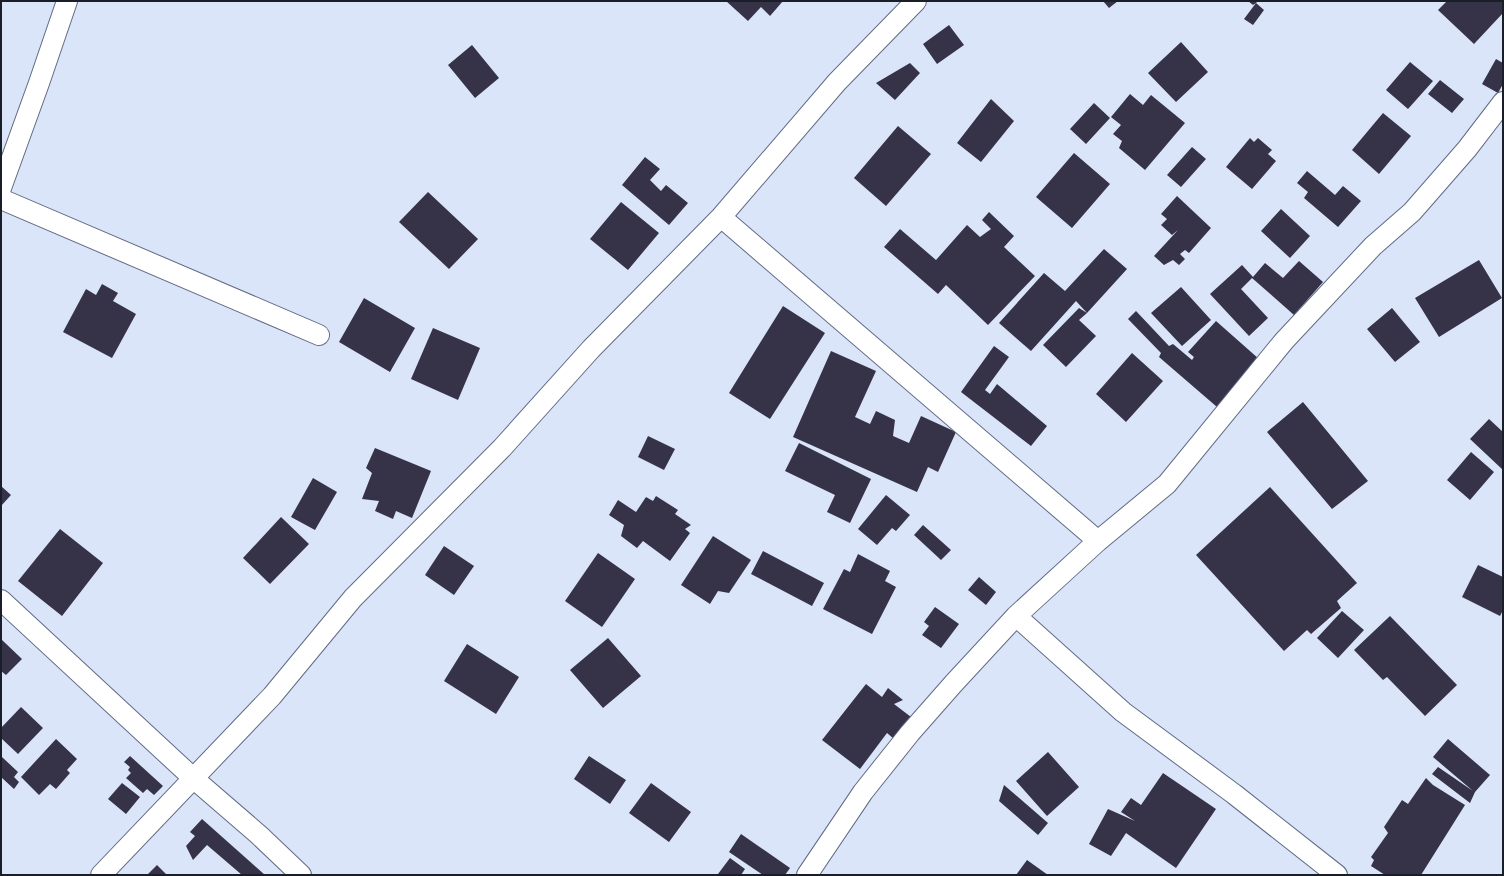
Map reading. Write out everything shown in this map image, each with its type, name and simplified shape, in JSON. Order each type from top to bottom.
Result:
[{"type":"street","points":[[1,188],[39,84],[66,1]]},
{"type":"street","points":[[101,875],[272,696],[353,598],[502,448],[591,349],[721,217],[837,82],[916,1]]},
{"type":"street","points":[[807,875],[863,792],[910,733],[1016,616],[1098,541],[1167,484],[1284,341],[1373,246],[1412,212],[1467,149],[1503,102]]},
{"type":"street","points":[[1,199],[319,334]]},
{"type":"street","points":[[721,217],[1098,541]]},
{"type":"street","points":[[1,600],[193,778],[259,835],[300,875]]},
{"type":"street","points":[[1016,616],[1123,712],[1234,794],[1337,875]]},
{"type":"building","points":[[726,1],[783,1],[770,16],[761,7],[748,21]]},
{"type":"building","points":[[1103,1],[1118,1],[1109,8]]},
{"type":"building","points":[[1248,1],[1258,1],[1253,5]]},
{"type":"building","points":[[1447,1],[1503,1],[1503,13],[1474,44],[1438,10]]},
{"type":"building","points":[[1256,3],[1264,10],[1253,25],[1244,19]]},
{"type":"building","points":[[949,25],[964,45],[937,64],[923,44]]},
{"type":"building","points":[[1181,42],[1208,72],[1176,102],[1148,73]]},
{"type":"building","points":[[472,45],[499,78],[475,98],[448,65]]},
{"type":"building","points":[[1496,59],[1503,63],[1503,84],[1498,93],[1482,84]]},
{"type":"building","points":[[1410,62],[1433,81],[1408,109],[1386,90]]},
{"type":"building","points":[[910,63],[920,73],[895,100],[876,83]]},
{"type":"building","points":[[1440,80],[1464,99],[1452,113],[1428,94]]},
{"type":"building","points":[[1130,94],[1143,105],[1151,95],[1185,123],[1145,170],[1119,148],[1122,141],[1113,134],[1121,125],[1111,117]]},
{"type":"building","points":[[991,99],[1014,121],[981,162],[957,143]]},
{"type":"building","points":[[1094,103],[1110,118],[1086,144],[1070,129]]},
{"type":"building","points":[[1383,113],[1411,136],[1379,174],[1352,150]]},
{"type":"building","points":[[898,126],[931,154],[886,206],[854,178]]},
{"type":"building","points":[[1250,138],[1254,142],[1258,138],[1272,150],[1268,154],[1276,161],[1252,189],[1226,167]]},
{"type":"building","points":[[1192,147],[1206,159],[1181,187],[1167,175]]},
{"type":"building","points":[[1074,153],[1110,184],[1072,228],[1036,197]]},
{"type":"building","points":[[645,157],[660,169],[650,180],[661,191],[666,185],[688,203],[669,225],[622,185]]},
{"type":"building","points":[[1307,171],[1335,195],[1343,186],[1361,201],[1338,227],[1304,198],[1308,192],[1297,183]]},
{"type":"building","points":[[428,192],[478,239],[449,269],[399,222]]},
{"type":"building","points":[[1177,196],[1211,228],[1189,253],[1185,250],[1180,254],[1185,259],[1179,265],[1173,260],[1164,265],[1154,256],[1178,230],[1172,235],[1161,225],[1167,219],[1161,214]]},
{"type":"building","points":[[621,202],[659,233],[628,270],[590,239]]},
{"type":"building","points":[[1281,209],[1310,236],[1290,258],[1261,231]]},
{"type":"building","points":[[989,212],[1014,236],[1004,247],[1035,276],[988,325],[946,285],[938,294],[884,247],[900,229],[936,260],[967,225],[980,237],[991,229],[982,220]]},
{"type":"building","points":[[1104,249],[1127,269],[1087,313],[1076,301],[1031,351],[999,323],[1044,273],[1065,291]]},
{"type":"building","points":[[1479,260],[1502,298],[1439,337],[1415,298]]},
{"type":"building","points":[[1299,261],[1323,282],[1294,315],[1252,278],[1241,289],[1268,318],[1249,336],[1210,294],[1242,265],[1253,277],[1265,263],[1283,278]]},
{"type":"building","points":[[102,284],[118,293],[113,301],[136,314],[112,358],[63,332],[86,289],[96,295]]},
{"type":"building","points":[[1181,287],[1211,320],[1182,346],[1151,313]]},
{"type":"building","points":[[364,298],[415,328],[390,372],[339,342]]},
{"type":"building","points":[[783,306],[825,333],[770,419],[729,393]]},
{"type":"building","points":[[1079,308],[1087,313],[1079,320],[1096,336],[1066,367],[1043,345]]},
{"type":"building","points":[[1392,308],[1420,342],[1395,362],[1367,329]]},
{"type":"building","points":[[1136,311],[1169,346],[1173,344],[1192,360],[1194,357],[1188,352],[1216,321],[1259,359],[1217,407],[1159,357],[1161,353],[1128,319]]},
{"type":"building","points":[[433,328],[480,348],[458,400],[411,379]]},
{"type":"building","points":[[994,346],[1009,357],[985,390],[990,394],[997,384],[1047,426],[1031,446],[961,392]]},
{"type":"building","points":[[831,351],[876,371],[855,417],[870,424],[876,411],[895,420],[893,436],[909,443],[921,416],[956,432],[938,472],[928,467],[917,492],[793,437]]},
{"type":"building","points":[[1132,353],[1163,381],[1126,422],[1096,394]]},
{"type":"building","points":[[1303,402],[1368,481],[1332,509],[1267,432]]},
{"type":"building","points":[[1489,419],[1503,432],[1503,470],[1470,439]]},
{"type":"building","points":[[648,436],[675,449],[664,470],[638,457]]},
{"type":"building","points":[[799,443],[871,479],[850,523],[827,512],[835,495],[785,471]]},
{"type":"building","points":[[375,448],[431,471],[412,518],[396,511],[393,519],[375,511],[379,501],[362,499],[372,473],[366,468]]},
{"type":"building","points":[[1471,452],[1494,472],[1470,500],[1447,480]]},
{"type":"building","points":[[313,478],[337,492],[315,530],[291,517]]},
{"type":"building","points":[[1,486],[11,495],[1,506]]},
{"type":"building","points":[[1270,487],[1357,583],[1337,601],[1341,608],[1311,634],[1307,630],[1284,651],[1196,555]]},
{"type":"building","points":[[886,495],[910,515],[896,531],[892,528],[877,545],[858,529]]},
{"type":"building","points":[[656,496],[678,510],[675,514],[691,525],[685,529],[690,533],[670,561],[643,541],[637,548],[621,536],[624,525],[609,515],[618,500],[636,512],[646,497],[653,501]]},
{"type":"building","points":[[281,517],[309,544],[270,584],[243,558]]},
{"type":"building","points":[[923,525],[951,550],[941,560],[914,535]]},
{"type":"building","points":[[60,529],[103,563],[62,616],[18,581]]},
{"type":"building","points":[[713,536],[751,560],[729,593],[718,591],[710,604],[681,585]]},
{"type":"building","points":[[444,546],[474,566],[454,595],[425,575]]},
{"type":"building","points":[[763,551],[824,583],[812,606],[751,574]]},
{"type":"building","points":[[598,553],[635,579],[602,627],[565,601]]},
{"type":"building","points":[[858,554],[890,571],[885,581],[896,587],[872,634],[823,609],[844,569],[850,572]]},
{"type":"building","points":[[1478,565],[1503,577],[1503,610],[1500,616],[1462,597]]},
{"type":"building","points":[[979,577],[996,592],[986,605],[968,590]]},
{"type":"building","points":[[935,607],[959,624],[941,648],[922,635],[929,626],[924,622]]},
{"type":"building","points":[[1342,611],[1364,630],[1338,658],[1317,638]]},
{"type":"building","points":[[1390,616],[1457,685],[1425,716],[1387,677],[1383,680],[1354,650]]},
{"type":"building","points":[[608,638],[641,676],[603,708],[570,670]]},
{"type":"building","points":[[1,639],[22,659],[6,675],[1,671]]},
{"type":"building","points":[[467,644],[519,677],[496,714],[444,681]]},
{"type":"building","points":[[866,684],[882,697],[888,688],[903,700],[894,704],[911,717],[894,739],[887,733],[860,769],[822,740]]},
{"type":"building","points":[[21,707],[43,728],[18,754],[1,738],[1,728]]},
{"type":"building","points":[[56,739],[77,759],[67,770],[70,773],[56,789],[50,784],[39,795],[21,777]]},
{"type":"building","points":[[1448,739],[1490,775],[1475,792],[1470,803],[1432,774],[1438,767],[1473,791],[1433,757]]},
{"type":"building","points":[[1048,752],[1079,787],[1047,816],[1016,781]]},
{"type":"building","points":[[130,756],[163,786],[154,795],[147,789],[143,793],[126,778],[131,773],[128,770],[130,767],[124,762]]},
{"type":"building","points":[[589,756],[626,780],[610,804],[574,779]]},
{"type":"building","points":[[2,757],[18,772],[14,777],[19,782],[14,789],[1,777]]},
{"type":"building","points":[[1163,773],[1216,809],[1176,868],[1126,833],[1111,856],[1089,844],[1108,809],[1135,821],[1121,812],[1131,798],[1141,805]]},
{"type":"building","points":[[1426,778],[1433,785],[1465,805],[1421,875],[1385,875],[1371,866],[1374,860],[1371,857],[1388,833],[1384,827],[1402,800],[1408,804]]},
{"type":"building","points":[[122,783],[140,797],[126,814],[108,799]]},
{"type":"building","points":[[651,783],[691,812],[669,842],[629,813]]},
{"type":"building","points":[[1004,785],[1048,823],[1038,835],[999,801]]},
{"type":"building","points":[[202,819],[265,875],[242,875],[207,845],[193,860],[186,846],[195,836],[190,832]]},
{"type":"building","points":[[741,834],[790,868],[785,875],[763,875],[729,852]]},
{"type":"building","points":[[730,858],[745,869],[741,875],[718,874]]},
{"type":"building","points":[[1027,860],[1048,875],[1016,875]]},
{"type":"building","points":[[157,865],[167,875],[147,875]]}]
